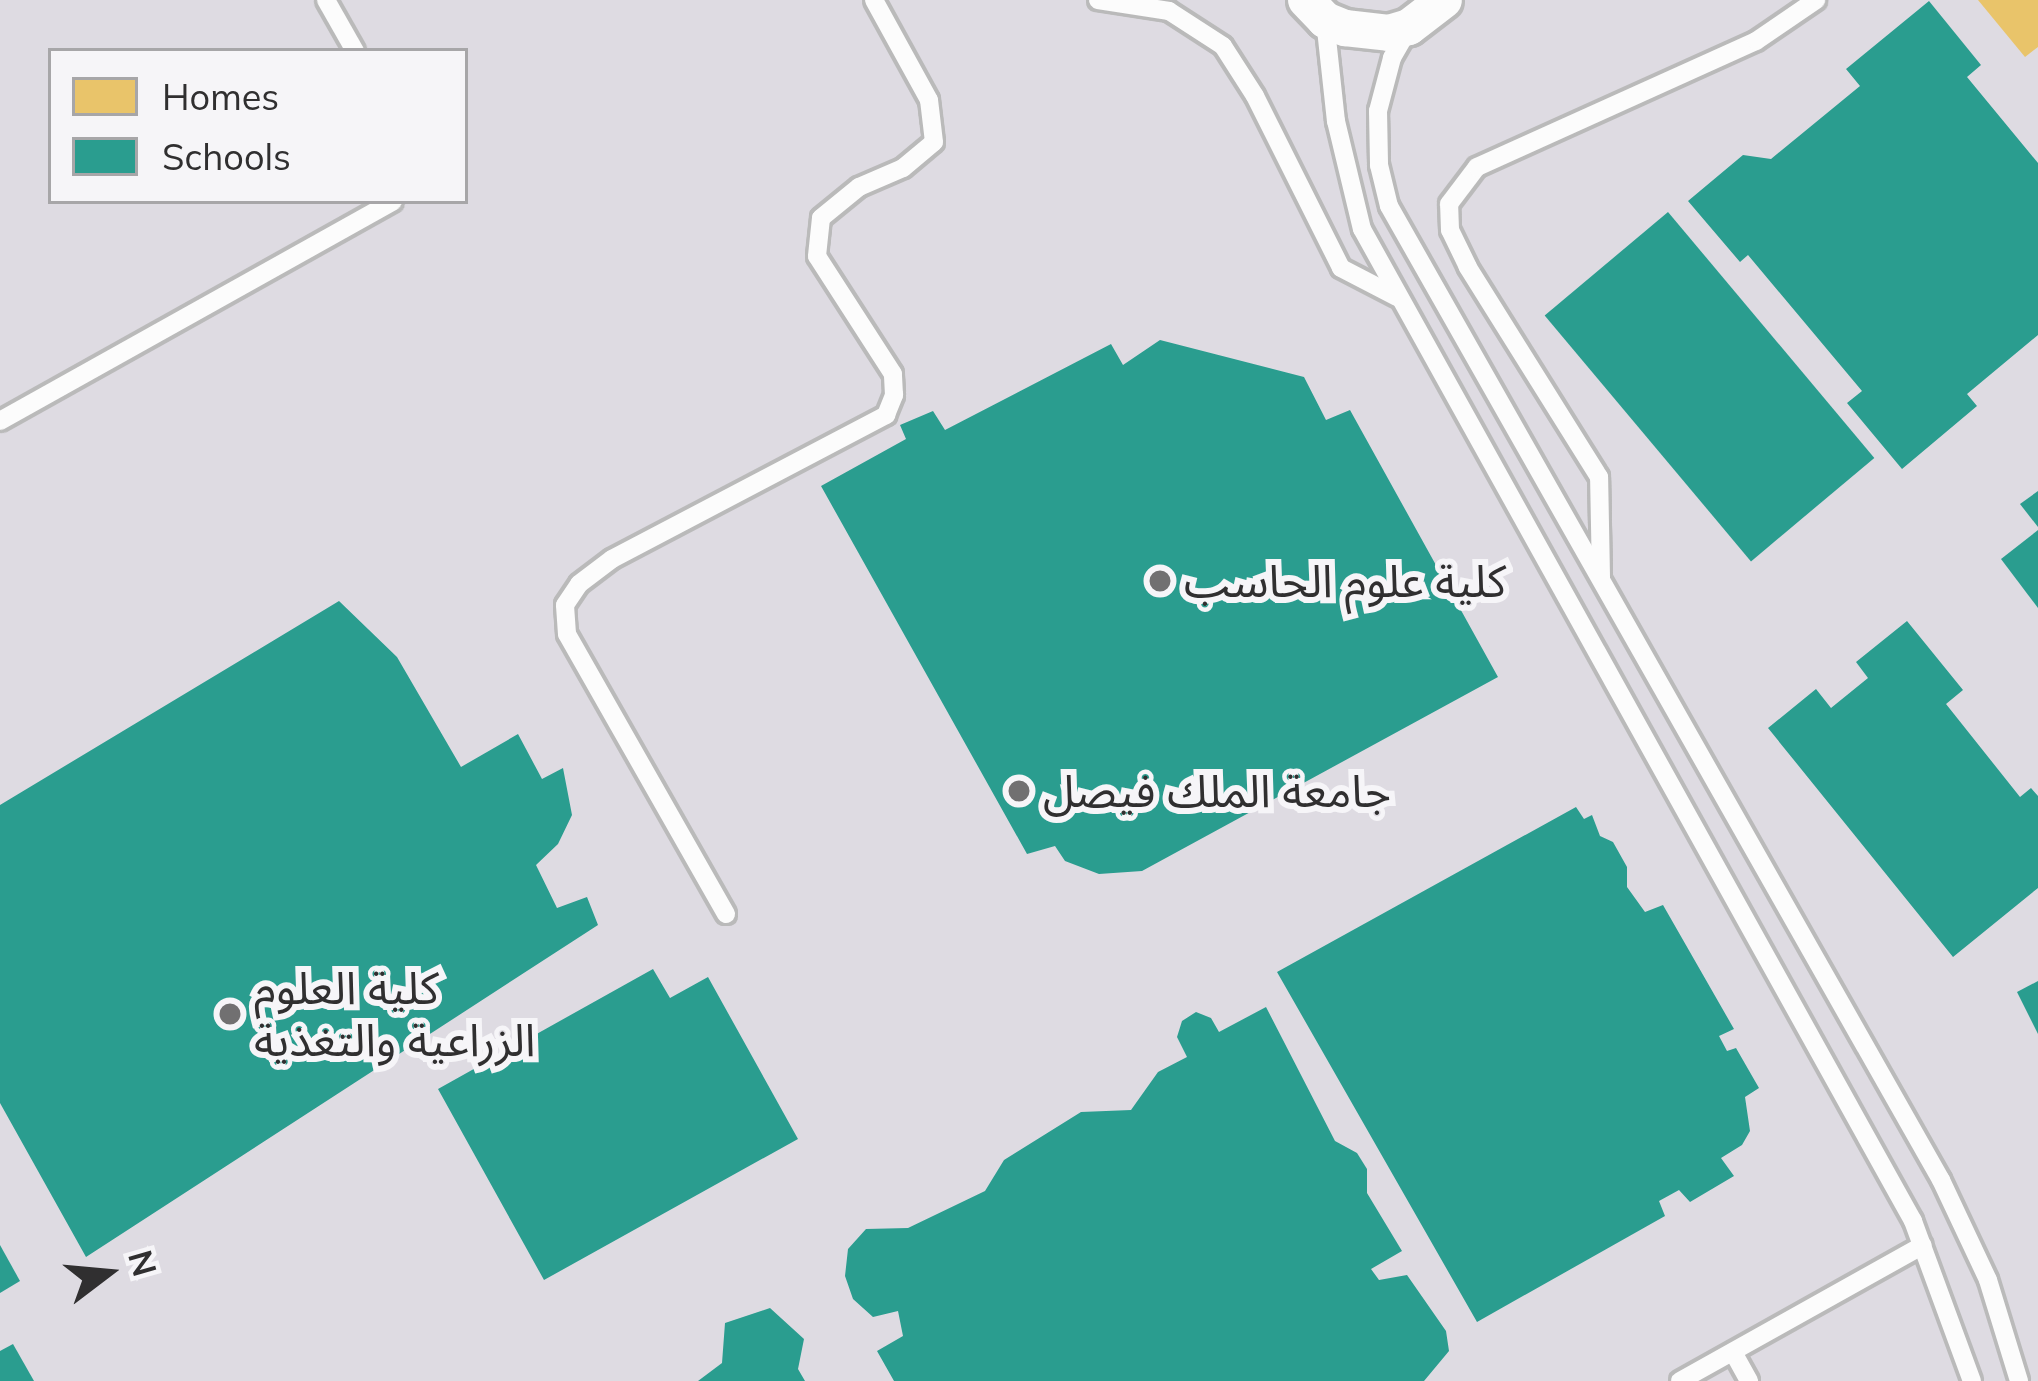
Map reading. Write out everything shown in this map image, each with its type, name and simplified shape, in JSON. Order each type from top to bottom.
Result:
[{"type":"street","points":[[1316,10],[1367,33],[1409,27],[1444,0]]},
{"type":"lane","points":[[326,0],[354,48]]},
{"type":"lane","points":[[727,914],[567,634],[565,605],[579,584],[612,560],[886,415],[894,395],[893,374],[817,256],[821,218],[859,188],[903,168],[934,142],[929,100],[874,0]]},
{"type":"lane","points":[[1098,0],[1169,11],[1223,46],[1256,96],[1341,268],[1397,297]]},
{"type":"lane","points":[[1601,581],[1599,477],[1468,267],[1450,230],[1448,204],[1477,167],[1756,41],[1816,0]]},
{"type":"lane","points":[[1316,10],[1362,229],[1828,1063],[1923,1245],[1972,1381]]},
{"type":"lane","points":[[1409,27],[1392,58],[1378,111],[1379,165],[1389,206],[1941,1180],[1988,1280],[2019,1381]]},
{"type":"lane","points":[[0,421],[388,204]]},
{"type":"lane","points":[[1680,1381],[1923,1245]]},
{"type":"lane","points":[[1733,1352],[1749,1381]]},
{"type":"shaded area","name":"جامعة الملك فيصل","points":[[0,0],[2038,0],[2038,1381],[0,1381]]},
{"type":"building: Homes","points":[[1978,0],[2038,0],[2038,47],[2025,57]]},
{"type":"building: Schools","points":[[1929,1],[1981,65],[1967,77],[2038,163],[2038,335],[1967,394],[1977,406],[1902,469],[1847,403],[1862,391],[1748,255],[1740,262],[1688,201],[1743,155],[1771,159],[1860,86],[1846,69]]},
{"type":"building: Schools","points":[[1668,212],[1874,458],[1751,561],[1545,315]]},
{"type":"building: Schools","name":"كلية علوم الحاسب","points":[[1160,340],[1304,377],[1326,420],[1350,410],[1498,677],[1142,871],[1099,874],[1065,861],[1055,846],[1027,854],[821,486],[906,439],[900,425],[933,411],[945,430],[1111,344],[1123,365]]},
{"type":"building: Schools","points":[[2038,491],[2038,527],[2020,504]]},
{"type":"building: Schools","points":[[2038,530],[2038,608],[2001,559]]},
{"type":"building: Schools","name":"كلية العلوم الزراعية والتغذية","points":[[339,601],[397,657],[461,767],[518,734],[542,779],[563,768],[572,815],[558,844],[536,865],[557,908],[587,897],[598,925],[86,1257],[0,1103],[0,805]]},
{"type":"building: Schools","points":[[1907,621],[1963,690],[1946,704],[2020,797],[2031,788],[2038,796],[2038,888],[1953,957],[1768,728],[1816,689],[1831,708],[1868,678],[1856,662]]},
{"type":"building: Schools","points":[[1576,807],[1584,819],[1592,815],[1600,836],[1613,842],[1627,867],[1627,887],[1645,912],[1663,905],[1734,1029],[1719,1036],[1727,1051],[1736,1048],[1759,1088],[1745,1097],[1750,1131],[1742,1145],[1721,1158],[1734,1176],[1690,1202],[1679,1190],[1659,1201],[1665,1216],[1477,1322],[1277,972]]},
{"type":"building: Schools","points":[[653,969],[670,998],[708,977],[798,1139],[544,1280],[438,1089]]},
{"type":"building: Schools","points":[[2038,981],[2038,1034],[2017,992]]},
{"type":"building: Schools","points":[[1266,1007],[1335,1141],[1357,1153],[1367,1169],[1367,1193],[1402,1251],[1371,1269],[1379,1280],[1407,1275],[1446,1331],[1449,1351],[1424,1381],[894,1381],[877,1351],[903,1336],[898,1311],[873,1317],[853,1299],[845,1276],[848,1249],[866,1229],[908,1228],[985,1191],[1004,1160],[1081,1112],[1131,1110],[1158,1072],[1187,1057],[1177,1037],[1182,1021],[1196,1012],[1211,1018],[1219,1032]]},
{"type":"building: Schools","points":[[0,1245],[20,1281],[0,1293]]},
{"type":"building: Schools","points":[[770,1308],[804,1339],[798,1369],[805,1381],[698,1381],[722,1363],[725,1323]]},
{"type":"building: Schools","points":[[13,1344],[34,1381],[0,1381],[0,1351]]},
{"type":"place","name":"كلية علوم الحاسب","points":[[1160,581]]},
{"type":"place","name":"جامعة الملك فيصل","points":[[1019,791]]},
{"type":"place","name":"كلية العلوم الزراعية والتغذية","points":[[230,1014]]}]
